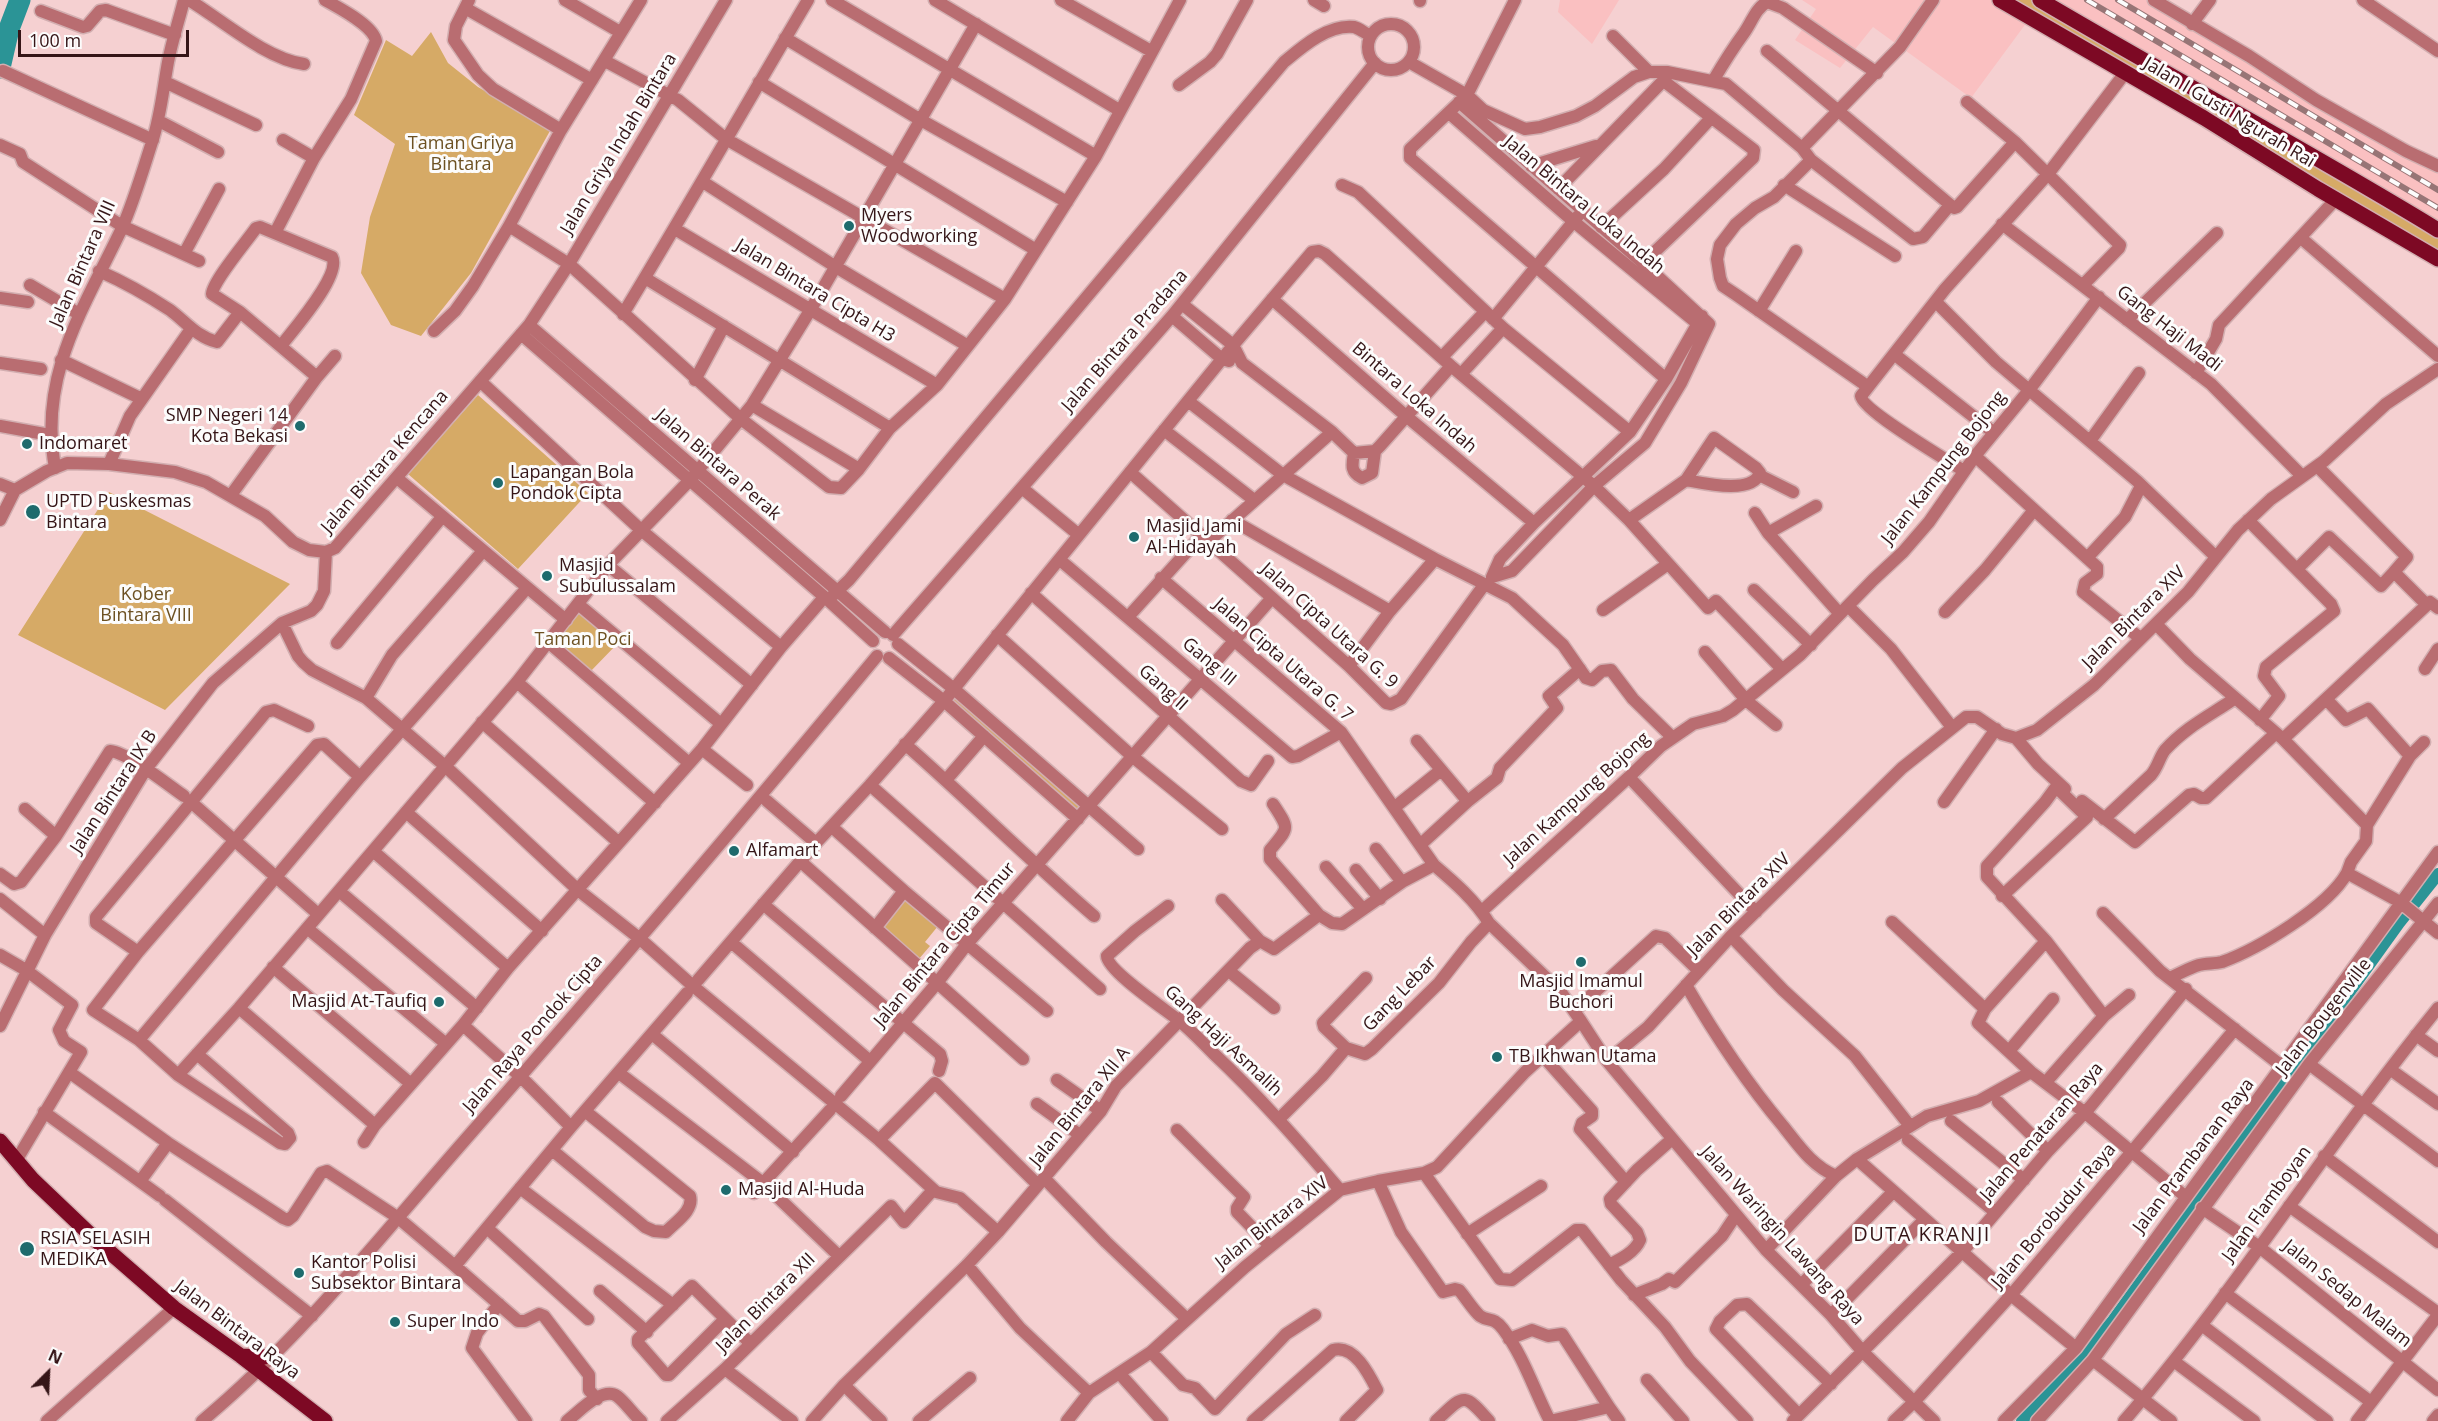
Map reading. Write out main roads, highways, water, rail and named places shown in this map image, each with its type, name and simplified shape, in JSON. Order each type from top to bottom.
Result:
[{"type":"main road","name":"Jalan I Gusti Ngurah Rai","points":[[2000,0],[2124,74],[2204,118],[2438,259]]},
{"type":"main road","name":"Jalan I Gusti Ngurah Rai","points":[[2040,0],[2150,66],[2362,184],[2438,230]]},
{"type":"main road","points":[[2336,199],[2362,184]]},
{"type":"main road","name":"Jalan Bintara Raya","points":[[0,1141],[16,1161],[97,1241],[174,1308],[241,1356],[318,1419]]},
{"type":"main road","points":[[241,1356],[264,1358],[273,1355]]},
{"type":"waterway","points":[[0,68],[9,29],[20,0]]},
{"type":"waterway","points":[[2022,1421],[2112,1322],[2399,923],[2438,874]]},
{"type":"railway","points":[[2087,0],[2438,208]]},
{"type":"railway","points":[[2118,0],[2438,190]]},
{"type":"place","name":"Myers Woodworking","points":[[849,226]]},
{"type":"place","name":"SMP Negeri 14 Kota Bekasi","points":[[300,426]]},
{"type":"place","name":"Indomaret","points":[[27,444]]},
{"type":"place","name":"Lapangan Bola Pondok Cipta","points":[[498,483]]},
{"type":"place","name":"UPTD Puskesmas Bintara","points":[[33,512]]},
{"type":"place","name":"Masjid Jami Al-Hidayah","points":[[1134,537]]},
{"type":"place","name":"Masjid Subulussalam","points":[[547,576]]},
{"type":"place","name":"Alfamart","points":[[734,851]]},
{"type":"place","name":"Masjid Imamul Buchori","points":[[1581,962]]},
{"type":"place","name":"Masjid At-Taufiq","points":[[439,1002]]},
{"type":"place","name":"TB Ikhwan Utama","points":[[1497,1057]]},
{"type":"place","name":"Masjid Al-Huda","points":[[726,1190]]},
{"type":"place","name":"RSIA SELASIH MEDIKA","points":[[27,1249]]},
{"type":"place","name":"Kantor Polisi Subsektor Bintara","points":[[299,1273]]},
{"type":"place","name":"Super Indo","points":[[395,1322]]},
{"type":"district","name":"DUTA KRANJI","points":[[1922,1235]]},
{"type":"park label","name":"Taman Griya Bintara","points":[[461,154]]},
{"type":"park label","name":"Kober Bintara VIII","points":[[146,605]]},
{"type":"park label","name":"Taman Poci","points":[[583,640]]}]
